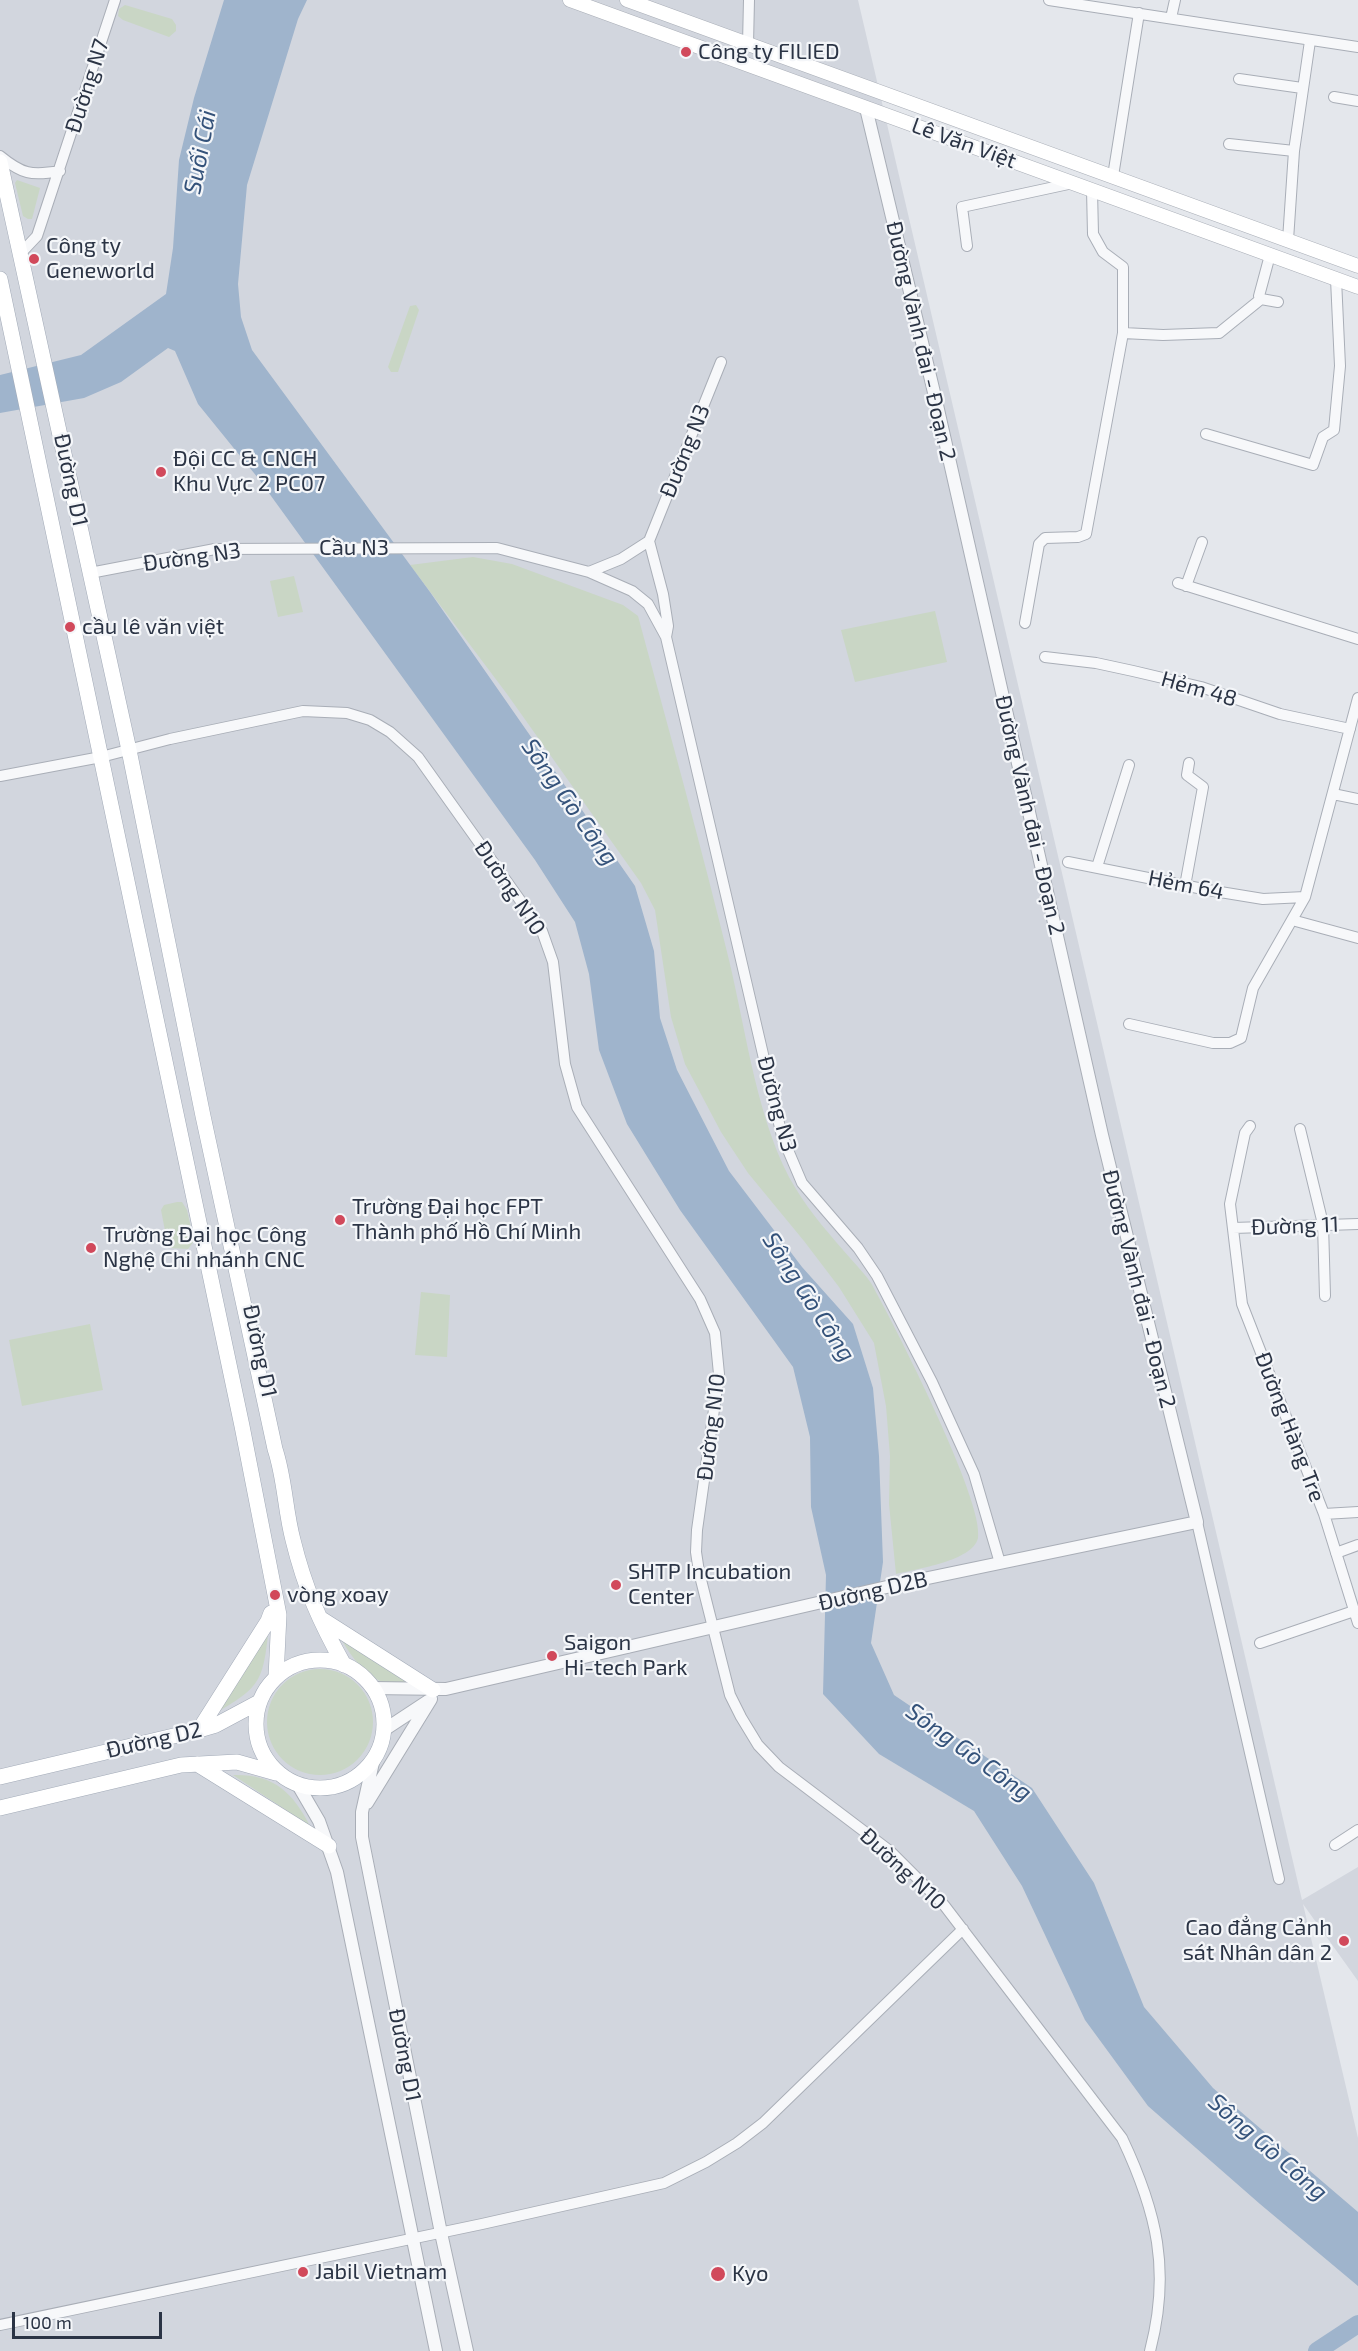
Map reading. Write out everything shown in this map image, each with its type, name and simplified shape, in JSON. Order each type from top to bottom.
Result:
[{"type":"main road","name":"Lê Văn Việt","points":[[570,0],[1358,287]]},
{"type":"main road","name":"Lê Văn Việt","points":[[627,0],[1358,266]]},
{"type":"main road","points":[[748,44],[749,65]]},
{"type":"main road","name":"Đường D1","points":[[0,162],[129,750],[214,1169],[270,1426],[281,1466],[292,1539],[308,1594],[344,1665]]},
{"type":"main road","name":"Đường D1","points":[[0,279],[31,443],[125,865],[242,1426],[279,1615],[276,1677]]},
{"type":"main road","points":[[179,1121],[203,1116]]},
{"type":"main road","name":"Đường D1","points":[[242,1426],[238,1441],[271,1605],[279,1629]]},
{"type":"main road","points":[[199,1730],[268,1622],[271,1605]]},
{"type":"main road","points":[[318,1616],[437,1693]]},
{"type":"main road","points":[[308,1661],[327,1661],[344,1665],[360,1675],[372,1688],[381,1708],[384,1730],[381,1744],[363,1772],[349,1782],[332,1787],[315,1788],[298,1785],[279,1774],[266,1759],[258,1741],[255,1721],[259,1702],[266,1688],[276,1677],[291,1667],[308,1661]]},
{"type":"main road","name":"Đường D2","points":[[0,1777],[199,1730],[216,1725],[259,1702]]},
{"type":"main road","name":"Đường D2","points":[[0,1767],[25,1760],[44,1765]]},
{"type":"main road","name":"Đường D2","points":[[0,1808],[181,1765],[237,1762],[279,1774]]},
{"type":"main road","points":[[198,1764],[329,1846]]},
{"type":"main road","name":"Đường D2","points":[[0,1814],[4,1816],[125,1788],[136,1777]]},
{"type":"street","name":"Đường N7","points":[[20,254],[37,236],[115,0]]},
{"type":"street","points":[[748,44],[749,0]]},
{"type":"street","points":[[1049,0],[1358,47]]},
{"type":"street","points":[[1171,18],[1174,0]]},
{"type":"street","points":[[1113,176],[1139,14]]},
{"type":"street","points":[[1288,240],[1294,151],[1310,41]]},
{"type":"street","points":[[1239,79],[1302,88]]},
{"type":"street","points":[[1334,97],[1358,101]]},
{"type":"street","name":"Đường Vành đai - Đoạn 2","points":[[866,108],[939,416],[1102,1135],[1197,1522]]},
{"type":"street","points":[[1229,144],[1294,151]]},
{"type":"street","points":[[0,156],[16,169],[29,174],[60,171]]},
{"type":"street","points":[[968,246],[962,207],[1073,183]]},
{"type":"street","points":[[1025,623],[1039,544],[1045,538],[1078,537],[1086,534],[1123,333],[1124,267],[1103,252],[1093,234],[1092,190]]},
{"type":"street","points":[[1261,299],[1260,291],[1270,255]]},
{"type":"street","points":[[1206,434],[1313,465],[1323,437],[1334,430],[1340,366],[1336,279]]},
{"type":"street","points":[[1123,333],[1163,335],[1219,333],[1261,299],[1278,302]]},
{"type":"street","name":"Đường N3","points":[[666,637],[668,626],[663,594],[649,541],[721,362]]},
{"type":"street","points":[[589,572],[621,559],[649,541]]},
{"type":"street","points":[[1202,542],[1182,585],[1358,639]]},
{"type":"street","name":"Đường N3","points":[[90,573],[215,549],[295,548]]},
{"type":"street","name":"Cầu N3","points":[[295,548],[414,548]]},
{"type":"street","name":"Đường N3","points":[[414,548],[497,548],[589,572],[632,591],[648,604],[666,637],[782,1136],[802,1183],[858,1248],[877,1276],[926,1371],[974,1474],[1000,1563]]},
{"type":"street","name":"Hẻm 48","points":[[1045,657],[1096,663],[1201,687],[1280,714],[1350,729]]},
{"type":"street","points":[[1129,1024],[1213,1043],[1230,1043],[1241,1038],[1253,988],[1305,897],[1358,698]]},
{"type":"street","name":"Đường N10","points":[[0,776],[101,757],[303,711],[348,713],[370,720],[390,732],[418,757],[542,931],[553,962],[565,1064],[577,1107],[700,1299],[715,1333],[719,1374],[697,1530],[696,1552],[730,1695],[758,1744],[779,1767],[890,1851],[944,1905],[1122,2138],[1141,2177],[1153,2216],[1159,2253],[1161,2290],[1156,2329],[1150,2351]]},
{"type":"street","points":[[1185,886],[1203,788],[1187,775],[1189,763]]},
{"type":"street","points":[[1097,867],[1129,765]]},
{"type":"street","points":[[1333,794],[1358,799]]},
{"type":"street","name":"Hẻm 64","points":[[1068,862],[1263,899],[1305,897]]},
{"type":"street","points":[[1292,920],[1358,938]]},
{"type":"street","name":"Đường Hàng Tre","points":[[1250,1126],[1245,1133],[1230,1204],[1242,1304],[1324,1514],[1358,1623]]},
{"type":"street","points":[[1300,1129],[1323,1224],[1325,1296]]},
{"type":"street","name":"Đường 11","points":[[1233,1228],[1358,1224]]},
{"type":"street","points":[[1324,1514],[1358,1512]]},
{"type":"street","points":[[1197,1522],[1279,1878]]},
{"type":"street","name":"Đường D2B","points":[[372,1688],[437,1693],[904,1583],[1197,1522]]},
{"type":"street","points":[[1336,1552],[1358,1545]]},
{"type":"street","points":[[1260,1643],[1354,1611]]},
{"type":"street","points":[[362,1812],[437,1693]]},
{"type":"street","name":"Đường D2B","points":[[384,1730],[437,1693]]},
{"type":"street","name":"Đường D1","points":[[374,1758],[362,1812],[362,1837],[441,2233],[467,2351]]},
{"type":"street","name":"Đường D1","points":[[298,1785],[319,1821],[337,1872],[436,2351]]},
{"type":"street","points":[[1335,1845],[1358,1830]]},
{"type":"street","points":[[0,2325],[441,2233],[664,2182],[706,2162],[737,2143],[763,2122],[963,1929]]},
{"type":"shaded area","points":[[0,0],[858,0],[1302,1900],[1358,1867],[1358,1981],[1303,1904],[1358,2138],[1358,2351],[0,2351]]},
{"type":"green space","points":[[125,5],[172,19],[176,25],[176,31],[169,37],[123,20],[118,16],[119,9]]},
{"type":"green space","points":[[17,180],[40,188],[32,219],[23,216],[15,183]]},
{"type":"green space","points":[[416,305],[419,310],[398,372],[391,372],[388,367],[410,306]]},
{"type":"green space","points":[[473,557],[512,564],[623,605],[638,616],[707,874],[755,1078],[772,1137],[783,1165],[802,1198],[871,1283],[916,1371],[953,1452],[976,1518],[978,1538],[974,1546],[966,1553],[943,1563],[896,1574],[889,1504],[890,1456],[886,1406],[874,1343],[839,1287],[748,1173],[721,1132],[685,1064],[671,1017],[655,910],[641,883],[507,694],[410,565]]},
{"type":"green space","points":[[294,576],[303,612],[278,617],[270,581]]},
{"type":"green space","points":[[935,611],[947,662],[855,682],[841,630]]},
{"type":"green space","points":[[182,1202],[187,1210],[194,1241],[188,1249],[170,1248],[167,1241],[161,1210],[164,1205]]},
{"type":"green space","points":[[421,1292],[450,1295],[447,1357],[415,1355]]},
{"type":"green space","points":[[90,1324],[103,1390],[22,1406],[9,1340]]},
{"type":"green space","points":[[268,1634],[264,1664],[256,1682],[241,1697],[216,1713]]},
{"type":"green space","points":[[340,1636],[418,1686],[393,1685],[378,1680],[358,1663]]},
{"type":"green space","points":[[320,1669],[340,1673],[358,1684],[369,1702],[373,1722],[369,1742],[358,1760],[340,1771],[320,1775],[300,1771],[282,1760],[271,1742],[267,1722],[271,1702],[282,1684],[300,1673]]},
{"type":"green space","points":[[233,1775],[259,1778],[280,1787],[296,1803],[310,1826]]},
{"type":"water","points":[[224,0],[307,0],[298,19],[247,185],[238,284],[241,317],[252,350],[430,592],[635,886],[654,951],[660,1018],[677,1070],[729,1171],[802,1267],[853,1324],[873,1388],[879,1456],[883,1562],[871,1643],[894,1695],[1032,1788],[1094,1883],[1144,2007],[1213,2088],[1358,2212],[1358,2286],[1148,2106],[1085,2020],[1022,1886],[974,1811],[879,1754],[823,1694],[826,1575],[811,1507],[810,1437],[793,1367],[680,1210],[627,1124],[599,1050],[589,974],[575,922],[535,860],[258,478],[198,404],[175,351],[168,348],[121,382],[84,398],[0,413],[0,375],[81,355],[166,294],[173,248],[179,160],[194,98]]},
{"type":"waterway","points":[[1317,2351],[1358,2324]]},
{"type":"place","name":"Công ty FILIED","points":[[686,52]]},
{"type":"place","name":"Công ty Geneworld","points":[[34,259]]},
{"type":"place","name":"Đội CC & CNCH Khu Vực 2 PC07","points":[[161,472]]},
{"type":"place","name":"cầu lê văn việt","points":[[70,627]]},
{"type":"place","name":"Trường Đại học FPT Thành phố Hồ Chí Minh","points":[[340,1220]]},
{"type":"place","name":"Trường Đại học Công Nghệ Chi nhánh CNC","points":[[91,1248]]},
{"type":"place","name":"SHTP Incubation Center","points":[[616,1585]]},
{"type":"place","name":"vòng xoay","points":[[275,1595]]},
{"type":"place","name":"Saigon Hi-tech Park","points":[[552,1656]]},
{"type":"place","name":"Cao đẳng Cảnh sát Nhân dân 2","points":[[1344,1941]]},
{"type":"place","name":"Jabil Vietnam","points":[[303,2272]]},
{"type":"place","name":"Kyo","points":[[718,2274]]},
{"type":"water label","name":"Suối Cái","points":[[200,152]]},
{"type":"water label","name":"Sông Gò Công","points":[[570,802]]},
{"type":"water label","name":"Sông Gò Công","points":[[809,1297]]},
{"type":"water label","name":"Sông Gò Công","points":[[969,1752]]},
{"type":"water label","name":"Sông Gò Công","points":[[1268,2147]]}]
